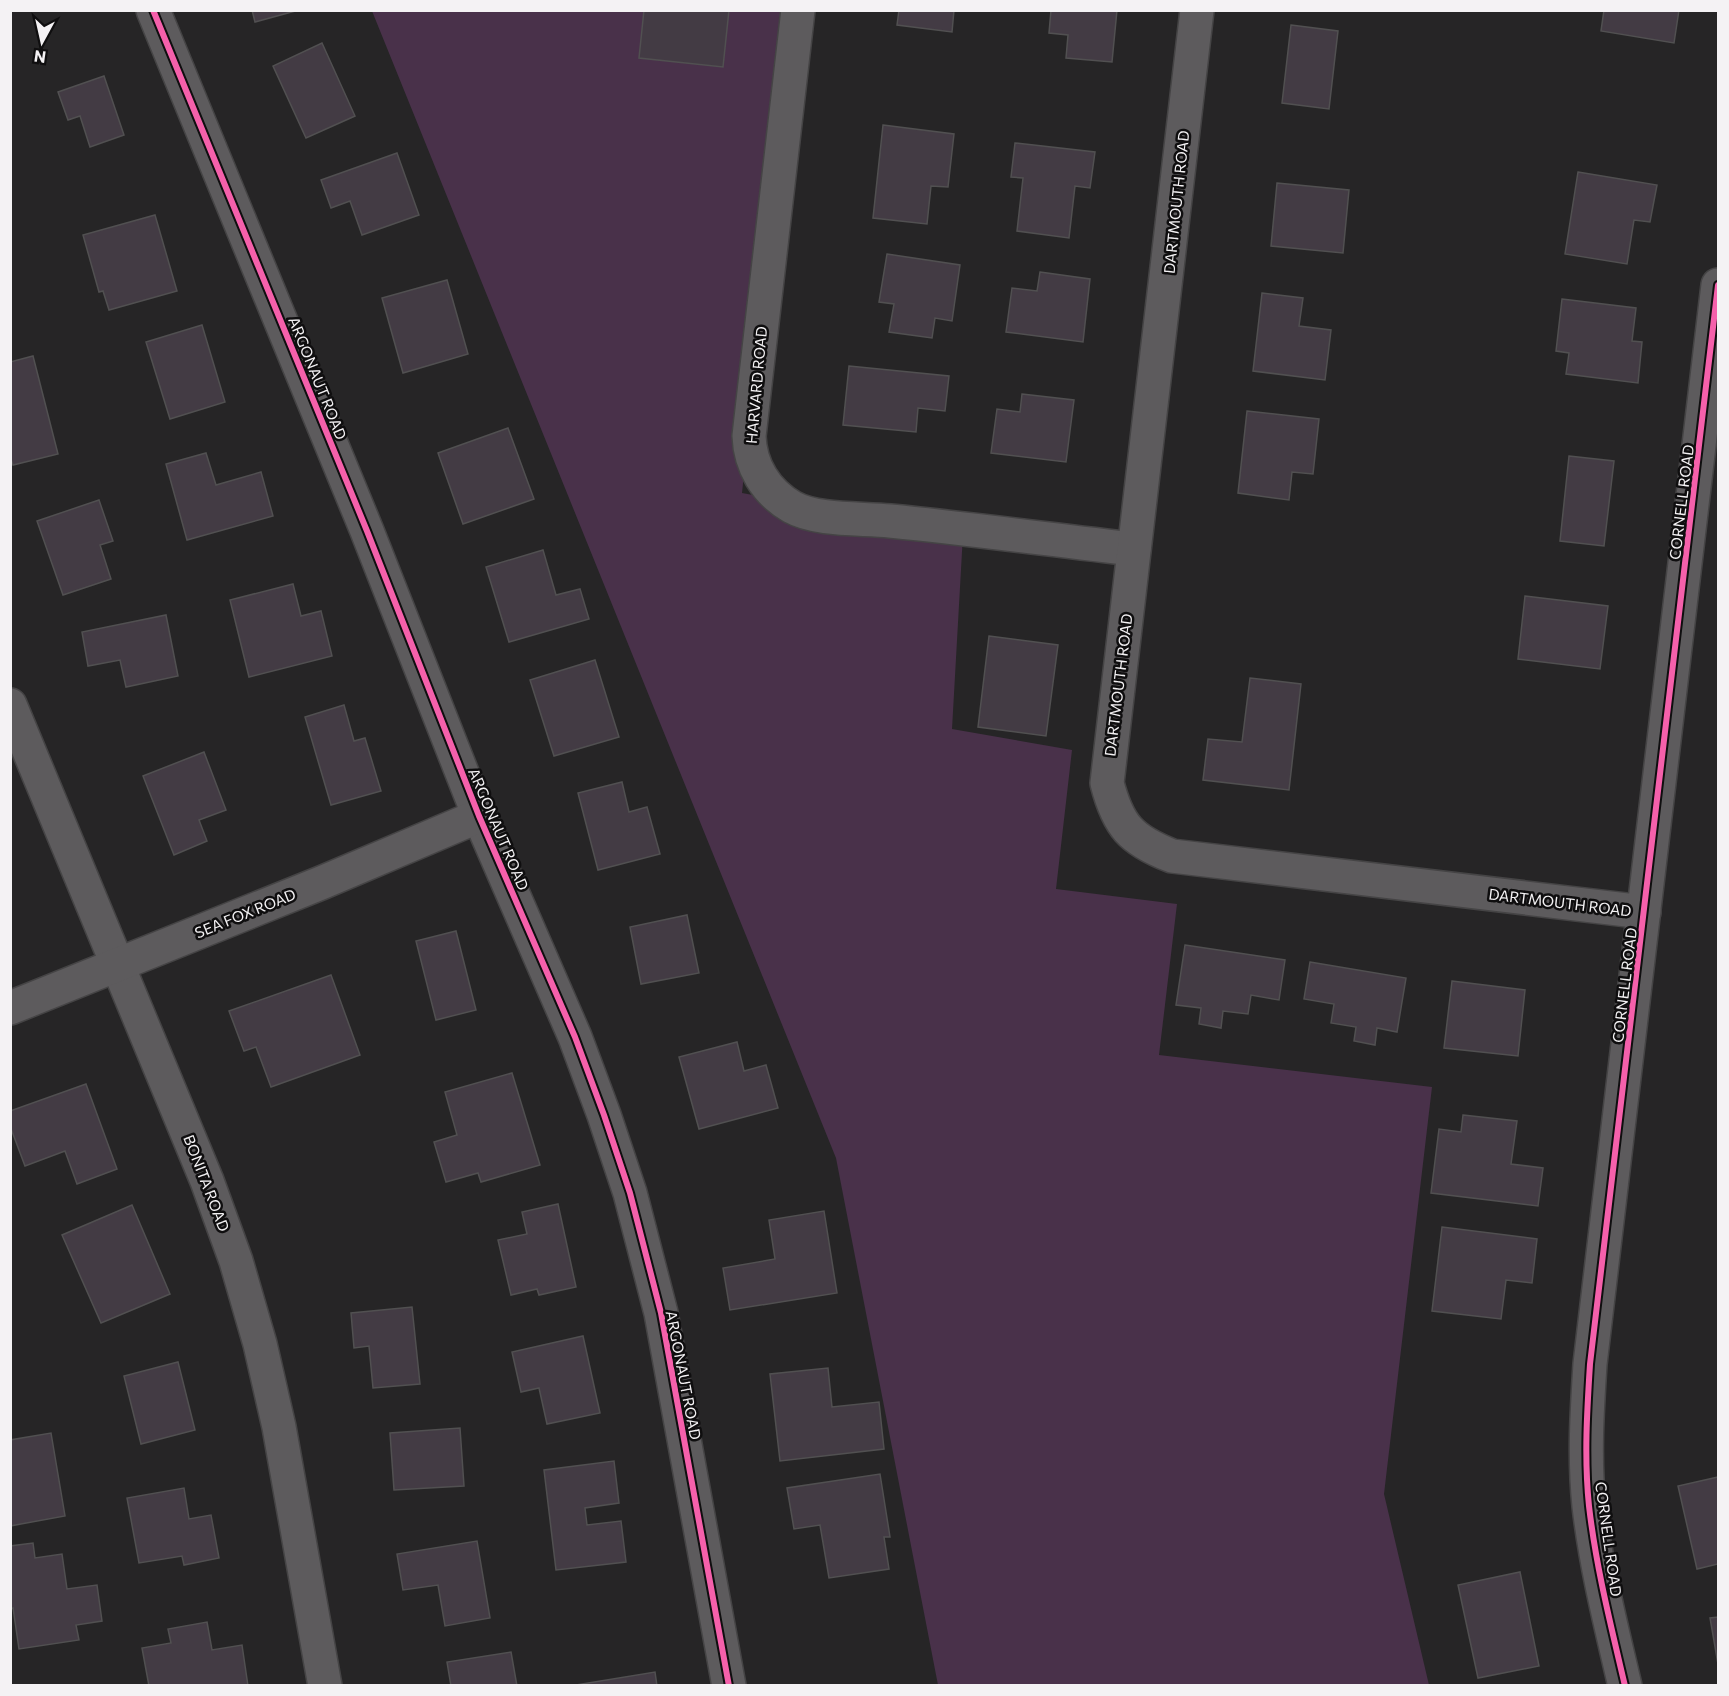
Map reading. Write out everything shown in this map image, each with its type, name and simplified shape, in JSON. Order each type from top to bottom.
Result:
[{"type":"street","name":"ARGONAUT ROAD","points":[[153,10],[367,531],[479,816],[575,1037],[604,1115],[630,1193],[661,1313],[729,1686]]},
{"type":"street","name":"HARVARD ROAD","points":[[798,10],[749,436],[749,449],[757,472],[772,493],[793,508],[817,515],[891,521],[1134,549]]},
{"type":"street","name":"DARTMOUTH ROAD","points":[[1197,10],[1107,783],[1113,808],[1128,831],[1148,847],[1172,856],[1644,912]]},
{"type":"street","name":"CORNELL ROAD","points":[[1625,1686],[1599,1574],[1589,1504],[1586,1434],[1590,1364],[1719,285]]},
{"type":"street","name":"BONITA ROAD","points":[[10,705],[207,1181],[239,1272],[260,1344],[279,1427],[325,1686]]},
{"type":"street","name":"SEA FOX ROAD","points":[[10,1008],[321,883],[479,816]]},
{"type":"shaded area","points":[[372,11],[792,11],[742,493],[963,534],[952,729],[1072,750],[1056,889],[1177,904],[1159,1055],[1432,1087],[1384,1494],[1429,1685],[938,1685],[836,1158]]},
{"type":"building","points":[[252,10],[299,10],[255,22]]},
{"type":"building","points":[[644,10],[729,10],[723,67],[639,58]]},
{"type":"building","points":[[899,10],[954,10],[952,32],[897,25]]},
{"type":"building","points":[[1051,10],[1117,10],[1112,62],[1066,58],[1068,35],[1049,33]]},
{"type":"building","points":[[1604,10],[1679,10],[1674,43],[1601,31]]},
{"type":"building","points":[[1291,25],[1338,31],[1329,109],[1282,103]]},
{"type":"building","points":[[322,43],[355,116],[306,138],[273,66]]},
{"type":"building","points":[[104,76],[124,135],[90,147],[80,116],[68,120],[58,92]]},
{"type":"building","points":[[883,125],[954,134],[948,187],[931,186],[927,224],[873,218]]},
{"type":"building","points":[[1015,143],[1095,152],[1090,188],[1075,186],[1069,238],[1017,231],[1023,178],[1011,177]]},
{"type":"building","points":[[397,153],[419,215],[362,235],[350,201],[331,208],[321,180]]},
{"type":"building","points":[[1578,172],[1657,185],[1650,222],[1634,220],[1627,264],[1565,254]]},
{"type":"building","points":[[1277,183],[1349,190],[1343,253],[1271,246]]},
{"type":"building","points":[[155,215],[177,291],[109,310],[103,291],[99,292],[83,235]]},
{"type":"building","points":[[887,254],[960,265],[952,321],[935,318],[932,338],[889,332],[894,304],[879,302]]},
{"type":"building","points":[[1040,272],[1090,279],[1083,342],[1006,332],[1012,288],[1037,291]]},
{"type":"building","points":[[447,280],[468,354],[403,373],[382,298]]},
{"type":"building","points":[[1262,293],[1303,298],[1299,326],[1331,330],[1325,380],[1253,371]]},
{"type":"building","points":[[1562,299],[1636,308],[1632,341],[1642,342],[1638,383],[1566,374],[1569,353],[1556,351]]},
{"type":"building","points":[[202,325],[225,402],[170,419],[146,342]]},
{"type":"building","points":[[33,356],[58,454],[13,465],[10,456],[10,362]]},
{"type":"building","points":[[849,366],[949,376],[945,411],[918,408],[916,432],[843,425]]},
{"type":"building","points":[[1022,394],[1074,400],[1066,462],[991,453],[997,409],[1020,412]]},
{"type":"building","points":[[1247,411],[1319,419],[1313,474],[1292,472],[1289,500],[1238,493]]},
{"type":"building","points":[[508,428],[534,499],[463,524],[438,453]]},
{"type":"building","points":[[206,453],[216,485],[261,472],[273,516],[187,540],[166,464]]},
{"type":"building","points":[[1569,456],[1614,461],[1604,546],[1560,541]]},
{"type":"building","points":[[99,500],[113,541],[100,545],[111,579],[63,595],[37,521]]},
{"type":"building","points":[[543,550],[556,595],[580,589],[589,619],[509,642],[486,567]]},
{"type":"building","points":[[293,584],[301,616],[321,611],[332,656],[249,677],[230,600]]},
{"type":"building","points":[[1525,596],[1608,606],[1600,669],[1518,659]]},
{"type":"building","points":[[166,615],[178,676],[126,687],[120,660],[88,666],[82,632]]},
{"type":"building","points":[[989,636],[1058,645],[1046,736],[978,727]]},
{"type":"building","points":[[595,660],[619,737],[554,756],[530,680]]},
{"type":"building","points":[[1250,678],[1301,684],[1289,790],[1203,780],[1208,739],[1242,742]]},
{"type":"building","points":[[344,705],[354,741],[365,738],[381,791],[331,805],[305,717]]},
{"type":"building","points":[[204,752],[226,810],[199,820],[207,841],[174,855],[143,776]]},
{"type":"building","points":[[622,782],[629,812],[647,807],[660,854],[598,870],[578,793]]},
{"type":"building","points":[[687,915],[699,973],[641,984],[630,927]]},
{"type":"building","points":[[456,931],[476,1010],[436,1020],[416,941]]},
{"type":"building","points":[[1185,945],[1285,960],[1279,1000],[1251,995],[1248,1014],[1223,1011],[1221,1028],[1199,1024],[1201,1008],[1176,1005]]},
{"type":"building","points":[[1310,962],[1406,978],[1397,1032],[1377,1028],[1375,1045],[1354,1041],[1356,1027],[1331,1023],[1334,1004],[1304,999]]},
{"type":"building","points":[[331,975],[360,1055],[271,1087],[256,1047],[244,1051],[229,1011]]},
{"type":"building","points":[[1452,981],[1525,990],[1518,1056],[1444,1048]]},
{"type":"building","points":[[737,1042],[744,1071],[766,1065],[778,1108],[699,1129],[679,1057]]},
{"type":"building","points":[[512,1073],[540,1165],[481,1182],[478,1173],[446,1182],[434,1142],[457,1135],[445,1092]]},
{"type":"building","points":[[86,1084],[117,1169],[77,1184],[65,1151],[25,1166],[10,1126],[10,1111]]},
{"type":"building","points":[[1463,1115],[1517,1121],[1511,1164],[1543,1168],[1538,1206],[1431,1193],[1439,1129],[1461,1132]]},
{"type":"building","points":[[558,1204],[576,1287],[539,1295],[537,1289],[511,1295],[498,1240],[527,1234],[522,1212]]},
{"type":"building","points":[[132,1205],[170,1294],[101,1323],[62,1235]]},
{"type":"building","points":[[824,1211],[837,1293],[730,1310],[723,1268],[775,1259],[769,1220]]},
{"type":"building","points":[[1442,1227],[1537,1239],[1532,1283],[1506,1280],[1501,1319],[1432,1311]]},
{"type":"building","points":[[412,1307],[420,1384],[373,1388],[369,1346],[354,1348],[351,1313]]},
{"type":"building","points":[[583,1336],[600,1413],[547,1424],[539,1388],[521,1392],[512,1352]]},
{"type":"building","points":[[178,1362],[195,1430],[141,1444],[124,1376]]},
{"type":"building","points":[[828,1368],[832,1407],[879,1402],[884,1449],[780,1461],[770,1374]]},
{"type":"building","points":[[460,1428],[464,1486],[394,1490],[390,1433]]},
{"type":"building","points":[[51,1433],[65,1516],[10,1526],[10,1440]]},
{"type":"building","points":[[614,1461],[619,1503],[585,1508],[587,1525],[621,1521],[626,1562],[556,1570],[544,1470]]},
{"type":"building","points":[[880,1474],[890,1537],[884,1537],[889,1569],[829,1578],[820,1525],[794,1529],[787,1488]]},
{"type":"building","points":[[1718,1477],[1718,1564],[1697,1569],[1678,1486]]},
{"type":"building","points":[[184,1488],[189,1519],[211,1515],[219,1558],[184,1565],[182,1556],[139,1563],[127,1498]]},
{"type":"building","points":[[477,1541],[490,1618],[445,1626],[438,1585],[403,1590],[397,1554]]},
{"type":"building","points":[[33,1543],[35,1558],[62,1554],[67,1589],[97,1585],[102,1621],[76,1625],[79,1640],[19,1649],[13,1608],[10,1609],[10,1546]]},
{"type":"building","points":[[1520,1572],[1539,1666],[1478,1678],[1458,1585]]},
{"type":"building","points":[[1718,1617],[1718,1664],[1710,1618]]},
{"type":"building","points":[[207,1622],[212,1650],[242,1645],[248,1686],[149,1686],[142,1648],[171,1643],[168,1629]]},
{"type":"building","points":[[511,1652],[517,1686],[451,1686],[447,1662]]},
{"type":"building","points":[[655,1672],[657,1686],[576,1685]]},
{"type":"cycle path","points":[[153,10],[367,531],[479,816],[575,1037],[604,1115],[630,1193],[661,1313],[729,1686]]},
{"type":"cycle path","points":[[1625,1686],[1600,1574],[1587,1488],[1586,1452],[1590,1364],[1718,285]]}]
